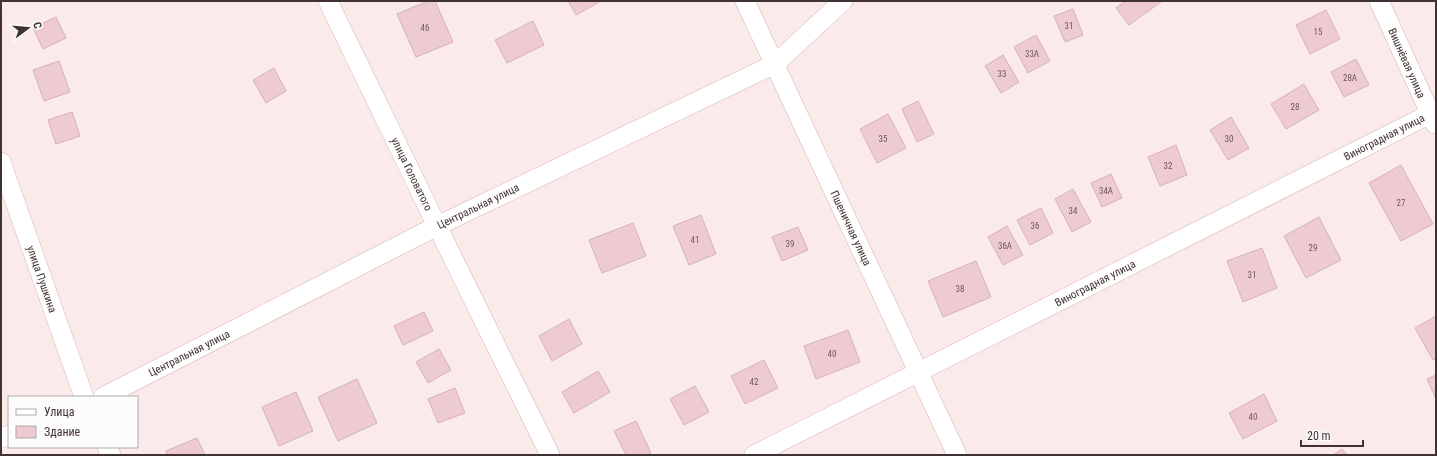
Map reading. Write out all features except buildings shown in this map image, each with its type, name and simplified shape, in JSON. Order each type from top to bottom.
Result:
[{"type":"street","name":"улица Головатого","points":[[328,1],[550,455]]},
{"type":"street","name":"Пшеничная улица","points":[[745,1],[957,455]]},
{"type":"street","name":"Центральная улица","points":[[104,396],[437,226],[775,64],[843,1]]},
{"type":"street","name":"Вишнёвая улица","points":[[1379,1],[1434,117]]},
{"type":"street","name":"Виноградная улица","points":[[754,455],[1434,117]]},
{"type":"street","name":"улица Пушкина","points":[[1,162],[84,396]]}]
